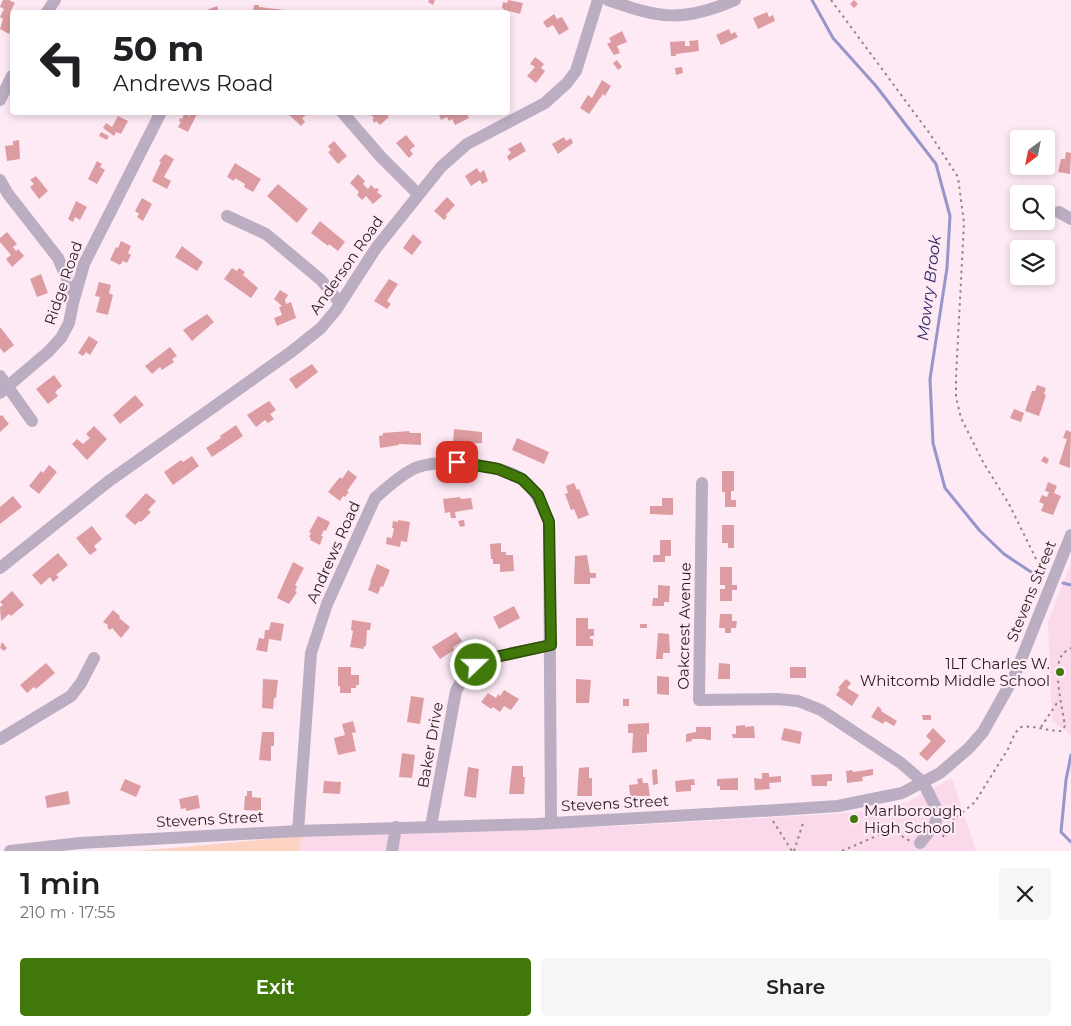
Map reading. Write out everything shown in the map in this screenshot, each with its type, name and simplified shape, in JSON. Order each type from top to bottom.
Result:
[{"type":"street","name":"Anderson Road","points":[[0,568],[108,481],[292,352],[321,328],[376,248],[441,167],[467,144],[545,103],[567,83],[579,62],[598,0]]},
{"type":"street","points":[[608,0],[638,11],[661,16],[684,16],[735,0]]},
{"type":"street","points":[[0,100],[10,80]]},
{"type":"street","name":"Ridge Road","points":[[4,390],[48,352],[61,338],[69,323],[84,264],[159,115]]},
{"type":"street","points":[[345,115],[381,157],[418,194]]},
{"type":"street","points":[[0,180],[8,194],[58,258],[69,282],[73,303]]},
{"type":"street","points":[[1060,212],[1071,219]]},
{"type":"street","points":[[228,216],[266,234],[321,280],[340,303]]},
{"type":"street","points":[[0,376],[4,390],[32,420]]},
{"type":"street","name":"Andrews Road","points":[[298,831],[311,653],[327,604],[375,498],[388,486],[418,467],[457,462],[498,469],[522,479],[538,495],[549,522],[551,823]]},
{"type":"street","name":"Oakcrest Avenue","points":[[702,483],[699,700],[777,699],[798,701],[821,710],[901,763],[923,782]]},
{"type":"street","name":"Stevens Street","points":[[10,851],[80,842],[396,827],[551,823],[838,806],[902,793],[940,774],[969,748],[983,732],[1014,677],[1071,536]]},
{"type":"street","name":"Baker Drive","points":[[431,826],[456,691],[466,672],[486,659],[551,645]]},
{"type":"street","points":[[0,739],[71,696],[82,683],[94,658]]},
{"type":"street","points":[[915,842],[935,824],[937,817],[936,808],[923,782]]},
{"type":"street","points":[[392,851],[396,827]]},
{"type":"path","points":[[831,0],[930,134],[958,177],[964,223],[956,397],[961,418],[1009,504],[1040,567],[1046,571],[1049,564]]},
{"type":"path","points":[[943,837],[946,826],[975,802],[1008,749],[1015,733],[1021,728],[1040,727],[1050,731],[1061,731],[1065,726],[1060,699],[1058,670],[1062,655],[1071,648]]},
{"type":"path","points":[[1040,727],[1060,699]]},
{"type":"path","points":[[793,851],[807,816]]},
{"type":"path","points":[[768,819],[773,822],[793,851]]},
{"type":"path","points":[[842,851],[888,831],[895,832],[915,842]]},
{"type":"shaded area","name":"1LT Charles W. Whitcomb Middle School","points":[[1071,563],[1071,735],[1052,721],[1048,622]]},
{"type":"shaded area","name":"Marlborough High School","points":[[952,778],[976,851],[299,851],[302,836],[625,826],[862,812],[907,802]]},
{"type":"shaded area","points":[[302,836],[299,851],[138,851]]},
{"type":"building","points":[[3,0],[15,3],[10,10],[9,34],[0,29],[3,19],[0,17],[4,9],[0,7]]},
{"type":"building","points":[[429,0],[435,0],[433,5],[428,2]]},
{"type":"building","points":[[508,0],[523,3],[520,14],[510,10],[504,10],[503,2],[507,3]]},
{"type":"building","points":[[854,0],[858,4],[854,8],[850,4]]},
{"type":"building","points":[[254,5],[259,5],[259,7],[284,10],[253,10]]},
{"type":"building","points":[[217,6],[218,10],[207,10]]},
{"type":"building","points":[[767,12],[769,17],[773,15],[775,21],[758,29],[753,18]]},
{"type":"building","points":[[554,14],[557,19],[562,17],[569,29],[559,35],[553,25],[547,28],[543,22]]},
{"type":"building","points":[[729,29],[731,34],[735,32],[738,37],[721,45],[716,35]]},
{"type":"building","points":[[622,31],[627,42],[617,46],[620,53],[614,55],[607,44],[611,42],[609,38]]},
{"type":"building","points":[[698,40],[699,51],[671,56],[670,42],[685,41],[685,46],[690,46],[689,41]]},
{"type":"building","points":[[535,57],[544,64],[541,68],[545,71],[536,83],[527,76],[535,67],[530,64]]},
{"type":"building","points":[[617,60],[622,67],[618,70],[613,63]]},
{"type":"building","points":[[682,67],[683,73],[676,75],[675,68]]},
{"type":"building","points":[[602,80],[611,86],[589,114],[580,108],[588,95],[592,98]]},
{"type":"building","points":[[184,115],[196,115],[188,132],[178,127],[181,122],[179,121],[180,118],[182,119]]},
{"type":"building","points":[[289,115],[306,115],[302,118],[305,122],[301,126]]},
{"type":"building","points":[[371,115],[387,115],[389,117],[380,125],[372,120],[374,118]]},
{"type":"building","points":[[439,115],[468,115],[469,118],[455,125],[452,119],[449,121],[447,117],[441,120]]},
{"type":"building","points":[[118,116],[128,121],[121,134],[116,132],[114,136],[103,128],[106,123],[112,127]]},
{"type":"building","points":[[101,132],[109,136],[107,140],[99,136]]},
{"type":"building","points":[[406,135],[415,146],[410,150],[413,154],[409,158],[396,143]]},
{"type":"building","points":[[564,137],[566,141],[571,138],[573,143],[558,154],[552,144]]},
{"type":"building","points":[[19,140],[20,159],[7,161],[5,146],[13,145],[13,141]]},
{"type":"building","points":[[334,141],[347,156],[338,164],[328,152],[331,150],[328,146]]},
{"type":"building","points":[[521,142],[526,151],[509,161],[507,156],[511,153],[508,149]]},
{"type":"building","points":[[1066,152],[1071,153],[1070,174],[1058,172],[1061,159],[1065,159]]},
{"type":"building","points":[[165,154],[174,159],[164,177],[171,181],[167,189],[152,181],[161,162],[159,161]]},
{"type":"building","points":[[97,161],[102,164],[100,167],[105,170],[97,184],[88,179]]},
{"type":"building","points":[[235,163],[261,179],[253,192],[244,187],[245,184],[235,178],[234,181],[227,177]]},
{"type":"building","points":[[477,168],[480,173],[484,170],[488,181],[482,184],[480,180],[471,186],[465,176]]},
{"type":"building","points":[[358,174],[365,181],[363,184],[368,189],[371,185],[375,189],[377,188],[379,190],[377,192],[382,196],[373,204],[366,196],[362,200],[357,195],[359,192],[350,183]]},
{"type":"building","points":[[36,176],[48,191],[39,199],[30,187],[34,184],[30,180]]},
{"type":"building","points":[[278,184],[308,209],[297,223],[267,196]]},
{"type":"building","points":[[447,197],[455,205],[444,220],[434,211]]},
{"type":"building","points":[[142,198],[152,204],[143,221],[137,217],[139,214],[135,211]]},
{"type":"building","points":[[76,201],[87,207],[80,220],[75,217],[73,222],[68,219]]},
{"type":"building","points":[[320,221],[345,242],[338,251],[311,233]]},
{"type":"building","points":[[7,232],[17,244],[13,247],[16,251],[18,249],[24,256],[12,267],[6,259],[11,255],[0,242],[0,238]]},
{"type":"building","points":[[413,234],[422,242],[412,255],[403,248]]},
{"type":"building","points":[[121,241],[131,246],[128,253],[131,255],[127,263],[123,261],[120,265],[110,260]]},
{"type":"building","points":[[182,246],[203,262],[197,271],[175,257]]},
{"type":"building","points":[[232,268],[237,271],[239,268],[245,272],[243,275],[258,288],[251,298],[224,279]]},
{"type":"building","points":[[41,274],[48,293],[37,297],[30,279]]},
{"type":"building","points":[[389,279],[398,284],[387,301],[391,304],[387,309],[374,301]]},
{"type":"building","points":[[99,282],[111,285],[109,293],[113,295],[108,315],[96,312],[100,297],[95,296]]},
{"type":"building","points":[[280,290],[288,295],[285,300],[286,304],[291,302],[296,318],[277,326],[274,318],[282,315],[279,307],[282,306],[274,299]]},
{"type":"building","points":[[207,314],[214,322],[192,341],[183,330]]},
{"type":"building","points":[[0,327],[14,345],[4,353],[0,348]]},
{"type":"building","points":[[89,336],[98,342],[90,355],[86,352],[83,356],[78,353]]},
{"type":"building","points":[[170,347],[177,356],[172,359],[174,362],[162,370],[160,367],[152,374],[145,366]]},
{"type":"building","points":[[312,364],[318,372],[296,389],[289,379]]},
{"type":"building","points":[[54,375],[62,386],[55,392],[58,396],[48,404],[36,389]]},
{"type":"building","points":[[1037,385],[1046,388],[1044,394],[1046,395],[1039,416],[1025,411],[1032,391],[1035,391]]},
{"type":"building","points":[[135,395],[144,405],[120,424],[113,415]]},
{"type":"building","points":[[269,401],[276,410],[270,414],[274,419],[268,423],[265,420],[256,427],[247,415]]},
{"type":"building","points":[[1014,409],[1024,413],[1021,422],[1010,418]]},
{"type":"building","points":[[2,415],[9,424],[0,432],[0,416]]},
{"type":"building","points":[[236,425],[243,436],[212,457],[206,448]]},
{"type":"building","points":[[94,426],[107,439],[87,460],[72,444],[77,439],[83,444],[90,438],[86,434]]},
{"type":"building","points":[[454,429],[482,432],[482,443],[453,444]]},
{"type":"building","points":[[1066,430],[1071,432],[1070,468],[1059,464],[1067,439],[1063,438]]},
{"type":"building","points":[[409,431],[410,433],[421,433],[421,445],[399,444],[380,448],[379,436],[383,435],[383,433]]},
{"type":"building","points":[[517,438],[549,452],[544,464],[512,450]]},
{"type":"building","points":[[192,456],[199,466],[173,485],[164,472],[181,460],[183,462]]},
{"type":"building","points":[[1044,456],[1049,459],[1047,464],[1041,461]]},
{"type":"building","points":[[49,465],[57,472],[39,494],[29,486],[41,471],[43,473]]},
{"type":"building","points":[[348,470],[357,477],[347,491],[349,492],[340,501],[328,492],[340,477],[342,479]]},
{"type":"building","points":[[722,471],[734,471],[734,491],[731,491],[731,500],[736,500],[736,507],[725,507],[725,492],[722,492]]},
{"type":"building","points":[[1048,482],[1057,486],[1054,493],[1061,496],[1053,515],[1041,511],[1044,504],[1039,502],[1042,495],[1047,497],[1049,492],[1045,491]]},
{"type":"building","points":[[574,483],[577,490],[579,489],[589,515],[578,519],[574,509],[571,510],[565,494],[568,493],[566,486]]},
{"type":"building","points":[[146,493],[156,501],[148,510],[151,512],[135,525],[125,516]]},
{"type":"building","points":[[13,496],[22,507],[0,524],[0,507]]},
{"type":"building","points":[[460,497],[461,499],[471,498],[473,509],[455,512],[456,518],[451,518],[450,512],[445,513],[443,499]]},
{"type":"building","points":[[662,498],[673,498],[673,515],[650,514],[650,506],[662,506]]},
{"type":"building","points":[[318,516],[330,522],[326,531],[324,530],[321,536],[323,536],[320,545],[310,540],[311,538],[309,537],[311,533],[309,532]]},
{"type":"building","points":[[398,520],[410,522],[407,542],[401,541],[400,547],[386,544],[387,537],[392,538],[393,521],[398,522]]},
{"type":"building","points":[[464,520],[465,526],[460,527],[458,521]]},
{"type":"building","points":[[722,525],[734,525],[734,548],[728,548],[728,543],[722,543]]},
{"type":"building","points":[[92,526],[102,539],[94,546],[97,550],[90,555],[76,538]]},
{"type":"building","points":[[660,540],[671,540],[671,556],[665,556],[665,562],[653,562],[653,555],[660,555]]},
{"type":"building","points":[[501,543],[501,552],[506,552],[506,555],[513,555],[514,571],[500,572],[500,564],[493,564],[490,544]]},
{"type":"building","points":[[58,553],[68,565],[56,575],[59,577],[53,582],[50,577],[41,585],[32,575]]},
{"type":"building","points":[[587,555],[590,573],[596,573],[596,578],[590,578],[590,584],[574,584],[575,556]]},
{"type":"building","points":[[293,562],[304,568],[295,585],[297,587],[295,591],[297,592],[289,604],[277,598]]},
{"type":"building","points":[[377,564],[390,570],[378,594],[368,590]]},
{"type":"building","points":[[720,567],[732,567],[732,585],[737,585],[737,590],[732,590],[732,601],[720,601],[720,589],[725,589],[725,585],[720,585]]},
{"type":"building","points":[[658,585],[670,586],[669,602],[664,602],[664,606],[652,606],[653,598],[658,598]]},
{"type":"building","points":[[12,591],[24,605],[11,616],[9,614],[1,621],[0,607],[3,605],[0,602]]},
{"type":"building","points":[[514,606],[520,618],[499,629],[493,617]]},
{"type":"building","points":[[113,610],[130,627],[121,638],[103,622]]},
{"type":"building","points":[[720,614],[732,614],[732,621],[737,621],[736,628],[731,628],[731,633],[725,633],[725,628],[719,628]]},
{"type":"building","points":[[576,618],[588,618],[588,629],[594,629],[594,636],[590,636],[590,639],[593,639],[593,646],[576,646]]},
{"type":"building","points":[[352,620],[371,623],[370,630],[367,630],[366,646],[364,646],[364,649],[350,647],[353,631],[351,630]]},
{"type":"building","points":[[271,622],[284,624],[281,641],[269,639],[267,652],[256,650],[259,638],[264,639],[265,630],[269,630]]},
{"type":"building","points":[[640,624],[647,624],[647,628],[640,628]]},
{"type":"building","points":[[456,632],[462,641],[453,647],[454,650],[440,659],[432,647]]},
{"type":"building","points":[[658,633],[669,634],[670,653],[663,653],[663,659],[656,659]]},
{"type":"building","points":[[2,642],[7,648],[4,651],[0,648]]},
{"type":"building","points":[[46,663],[55,673],[36,689],[34,687],[27,693],[20,685]]},
{"type":"building","points":[[719,663],[730,664],[730,679],[718,679]]},
{"type":"building","points":[[338,667],[351,667],[351,675],[359,675],[359,685],[356,685],[356,688],[351,688],[351,693],[340,693]]},
{"type":"building","points":[[790,667],[806,667],[806,678],[790,678]]},
{"type":"building","points":[[657,676],[669,677],[669,695],[657,694]]},
{"type":"building","points":[[263,679],[278,680],[273,709],[262,708]]},
{"type":"building","points":[[576,679],[591,680],[589,703],[576,703]]},
{"type":"building","points":[[846,679],[851,683],[847,688],[859,695],[852,706],[836,695],[840,689],[838,688]]},
{"type":"building","points":[[504,690],[519,699],[511,710],[504,706],[500,712],[493,707],[491,709],[481,702],[488,693],[496,698]]},
{"type":"building","points":[[411,696],[424,698],[420,724],[407,722]]},
{"type":"building","points":[[623,699],[629,699],[629,706],[623,706]]},
{"type":"building","points":[[878,706],[881,711],[897,721],[894,726],[885,721],[883,724],[871,717]]},
{"type":"building","points":[[922,715],[931,715],[931,720],[923,720]]},
{"type":"building","points":[[353,721],[356,732],[352,733],[356,751],[338,755],[334,738],[345,735],[342,724]]},
{"type":"building","points":[[649,723],[647,752],[632,753],[633,733],[628,733],[628,724]]},
{"type":"building","points":[[745,725],[745,727],[754,726],[755,738],[733,738],[732,734],[736,734],[736,726]]},
{"type":"building","points":[[696,727],[711,727],[711,740],[692,739],[692,741],[686,742],[686,734],[696,732]]},
{"type":"building","points":[[784,728],[802,732],[800,744],[781,740]]},
{"type":"building","points":[[933,728],[946,741],[927,761],[919,754],[931,741],[926,736]]},
{"type":"building","points":[[262,732],[274,732],[274,746],[271,746],[271,761],[259,760]]},
{"type":"building","points":[[402,753],[415,755],[412,778],[399,777]]},
{"type":"building","points":[[512,766],[523,766],[523,777],[525,777],[524,794],[509,794]]},
{"type":"building","points":[[468,767],[479,769],[476,798],[464,796]]},
{"type":"building","points":[[589,767],[589,778],[592,778],[592,796],[577,796],[579,768]]},
{"type":"building","points":[[657,769],[658,784],[653,785],[652,770]]},
{"type":"building","points":[[873,769],[873,775],[862,777],[863,781],[847,783],[846,771],[852,770],[853,772]]},
{"type":"building","points":[[762,773],[769,773],[769,777],[781,776],[781,782],[769,783],[770,789],[755,790],[754,778],[762,779]]},
{"type":"building","points":[[832,774],[832,781],[827,781],[827,786],[812,786],[811,775]]},
{"type":"building","points":[[642,778],[643,783],[648,783],[650,796],[630,796],[629,785],[638,784],[637,779]]},
{"type":"building","points":[[738,778],[738,790],[720,790],[720,786],[717,786],[717,779]]},
{"type":"building","points":[[125,779],[141,786],[136,797],[120,790]]},
{"type":"building","points":[[694,779],[695,785],[691,785],[691,791],[676,792],[675,781]]},
{"type":"building","points":[[324,781],[341,782],[340,794],[323,793]]},
{"type":"building","points":[[68,791],[70,804],[47,808],[45,796]]},
{"type":"building","points":[[247,791],[252,791],[252,797],[261,798],[261,811],[244,810]]},
{"type":"building","points":[[198,795],[200,808],[186,811],[186,808],[181,809],[179,799]]},
{"type":"waterway","name":"Mowry Brook","points":[[812,0],[833,38],[876,86],[936,164],[950,216],[947,268],[930,379],[933,443],[945,488],[980,531],[1004,554],[1031,572],[1043,576]]},
{"type":"waterway","name":"Mowry Brook","points":[[1063,583],[1071,585]]},
{"type":"waterway","points":[[1071,755],[1066,780],[1061,832],[1071,842]]},
{"type":"place","name":"1LT Charles W. Whitcomb Middle School","points":[[1060,672]]},
{"type":"place","name":"Marlborough High School","points":[[854,819]]},
{"type":"route","points":[[457,462],[498,469],[522,479],[538,495],[549,522],[551,645],[486,659],[476,665]]}]
